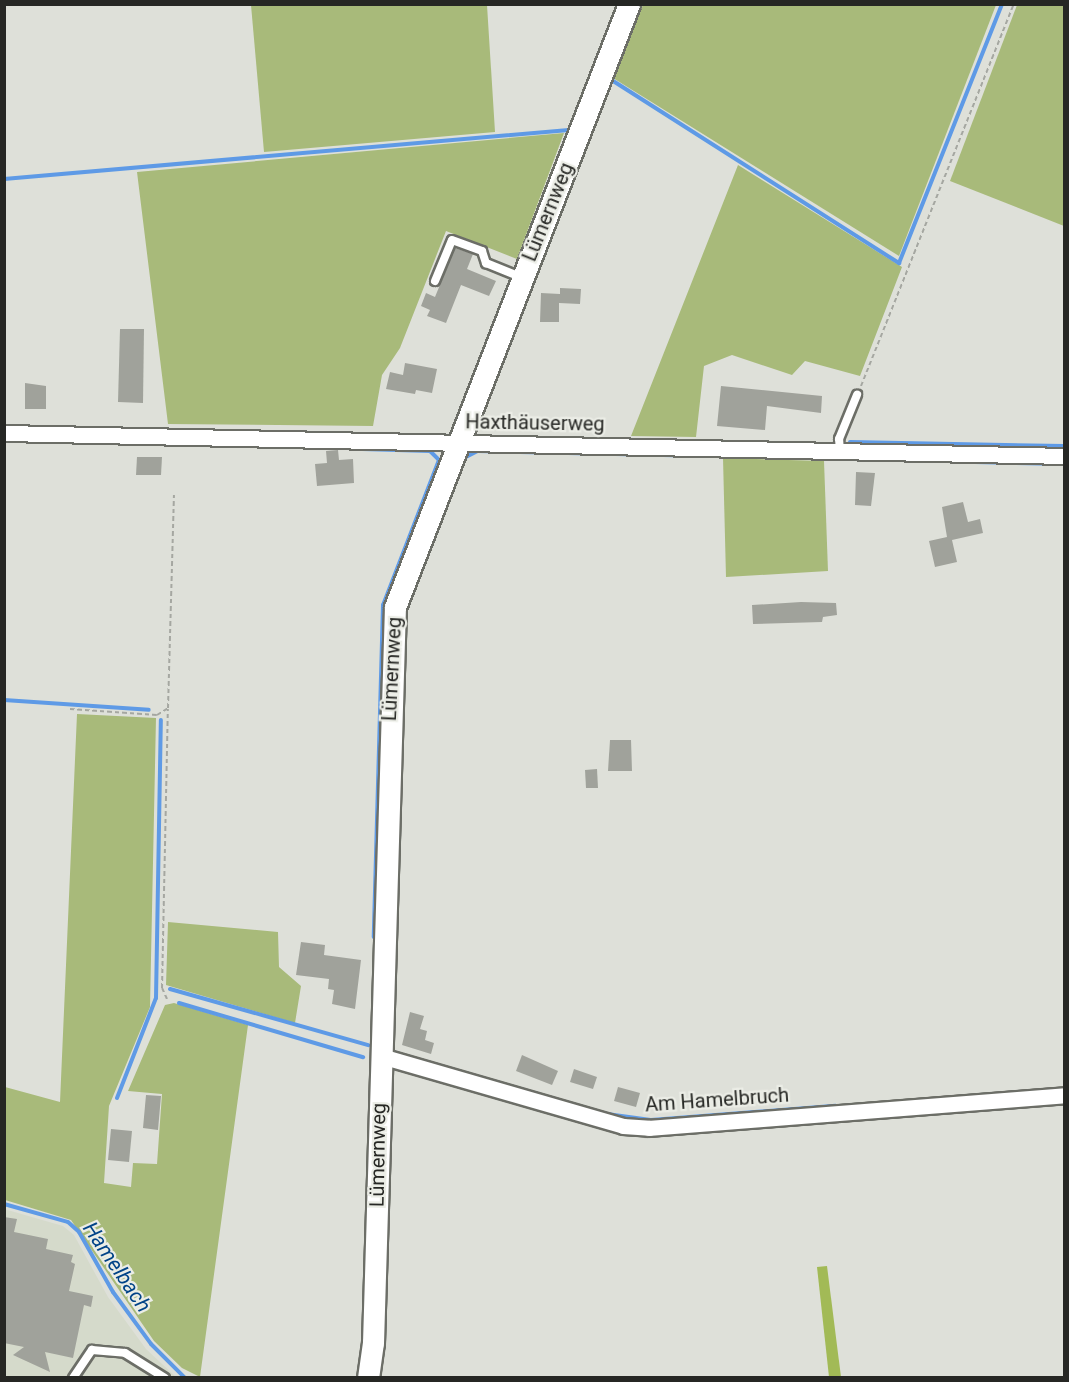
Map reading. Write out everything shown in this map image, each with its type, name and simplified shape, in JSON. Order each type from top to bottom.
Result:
[{"type":"street","name":"Lümernweg","points":[[369,1377],[373,1343],[392,635],[408,568],[629,4]]},
{"type":"street","name":"Haxthäuserweg","points":[[4,433],[1065,456]]},
{"type":"street","name":"Am Hamelbruch","points":[[381,1056],[623,1126],[650,1128],[1065,1095]]},
{"type":"lane","points":[[435,281],[452,240],[482,251],[486,263],[522,277]]},
{"type":"lane","points":[[840,452],[840,439],[857,395]]},
{"type":"lane","points":[[73,1377],[92,1350],[126,1353],[165,1377]]},
{"type":"path","points":[[857,395],[1014,4]]},
{"type":"path","points":[[167,999],[162,988],[174,495]]},
{"type":"path","points":[[70,709],[156,715],[168,708]]},
{"type":"shaded area","points":[[4,1209],[63,1226],[74,1235],[108,1297],[146,1349],[176,1377],[5,1377]]},
{"type":"green space","points":[[251,5],[487,5],[495,132],[264,152]]},
{"type":"green space","points":[[643,5],[996,5],[899,256],[613,78]]},
{"type":"green space","points":[[1017,5],[1064,5],[1064,226],[950,181]]},
{"type":"green space","points":[[564,133],[517,259],[446,231],[400,348],[382,375],[373,426],[168,424],[137,172]]},
{"type":"green space","points":[[738,165],[902,267],[860,376],[805,361],[792,375],[732,355],[704,366],[696,437],[631,436]]},
{"type":"green space","points":[[723,458],[824,461],[828,571],[726,577]]},
{"type":"green space","points":[[77,714],[156,718],[150,1007],[109,1106],[104,1183],[131,1187],[133,1163],[157,1164],[162,1094],[128,1091],[165,1005],[174,1003],[248,1025],[200,1377],[182,1368],[154,1341],[71,1220],[5,1200],[5,1087],[60,1102]]},
{"type":"green space","points":[[168,922],[278,932],[279,967],[301,986],[295,1023],[166,985]]},
{"type":"green space","points":[[827,1266],[841,1377],[829,1377],[817,1267]]},
{"type":"building","points":[[455,248],[473,254],[467,269],[496,281],[489,296],[461,285],[446,323],[427,316],[430,310],[421,306],[426,293],[435,297]]},
{"type":"building","points":[[560,288],[581,289],[580,304],[559,303],[559,322],[540,322],[541,293],[560,294]]},
{"type":"building","points":[[120,329],[144,329],[143,403],[118,402]]},
{"type":"building","points":[[405,363],[437,369],[432,393],[416,390],[415,394],[386,389],[390,372],[403,375]]},
{"type":"building","points":[[25,383],[46,386],[46,409],[25,409]]},
{"type":"building","points":[[721,386],[822,396],[821,413],[767,406],[765,430],[717,426]]},
{"type":"building","points":[[338,450],[339,460],[353,459],[354,483],[317,486],[315,464],[327,463],[326,451]]},
{"type":"building","points":[[137,457],[162,457],[161,475],[136,475]]},
{"type":"building","points":[[856,472],[875,473],[871,506],[855,505]]},
{"type":"building","points":[[963,502],[968,522],[980,519],[983,533],[952,540],[957,562],[935,567],[929,541],[947,537],[942,507]]},
{"type":"building","points":[[801,602],[836,603],[837,615],[823,617],[822,622],[753,624],[752,605]]},
{"type":"building","points":[[610,740],[631,740],[632,771],[608,771]]},
{"type":"building","points":[[597,769],[598,788],[586,788],[585,770]]},
{"type":"building","points":[[301,942],[325,945],[324,955],[361,960],[355,1009],[332,1004],[334,990],[328,989],[329,979],[296,975]]},
{"type":"building","points":[[410,1012],[424,1016],[420,1029],[427,1031],[425,1040],[434,1043],[431,1054],[402,1045]]},
{"type":"building","points":[[522,1055],[558,1071],[552,1085],[516,1071]]},
{"type":"building","points":[[574,1069],[597,1077],[593,1089],[570,1082]]},
{"type":"building","points":[[618,1087],[640,1093],[636,1107],[614,1101]]},
{"type":"building","points":[[146,1095],[161,1096],[158,1130],[143,1128]]},
{"type":"building","points":[[111,1129],[132,1131],[129,1162],[108,1160]]},
{"type":"building","points":[[4,1217],[17,1219],[14,1232],[48,1239],[46,1249],[73,1255],[71,1262],[75,1264],[69,1291],[93,1296],[91,1307],[84,1305],[73,1358],[45,1352],[50,1372],[13,1355],[24,1347],[4,1343]]},
{"type":"waterway","points":[[610,79],[899,263],[1002,4]]},
{"type":"waterway","points":[[4,179],[569,130]]},
{"type":"waterway","points":[[850,442],[1064,446]]},
{"type":"waterway","points":[[362,449],[430,451],[439,460],[383,605],[374,937]]},
{"type":"waterway","points":[[462,459],[478,451],[711,456]]},
{"type":"waterway","points":[[975,462],[1064,464]]},
{"type":"waterway","points":[[4,700],[149,710]]},
{"type":"waterway","points":[[117,1098],[156,998],[161,720]]},
{"type":"waterway","points":[[170,989],[368,1045]]},
{"type":"waterway","points":[[179,1003],[363,1057]]},
{"type":"waterway","points":[[607,1114],[651,1120],[835,1106]]},
{"type":"waterway","name":"Hamelbach","points":[[4,1204],[68,1222],[79,1232],[113,1292],[151,1344],[185,1378]]}]
